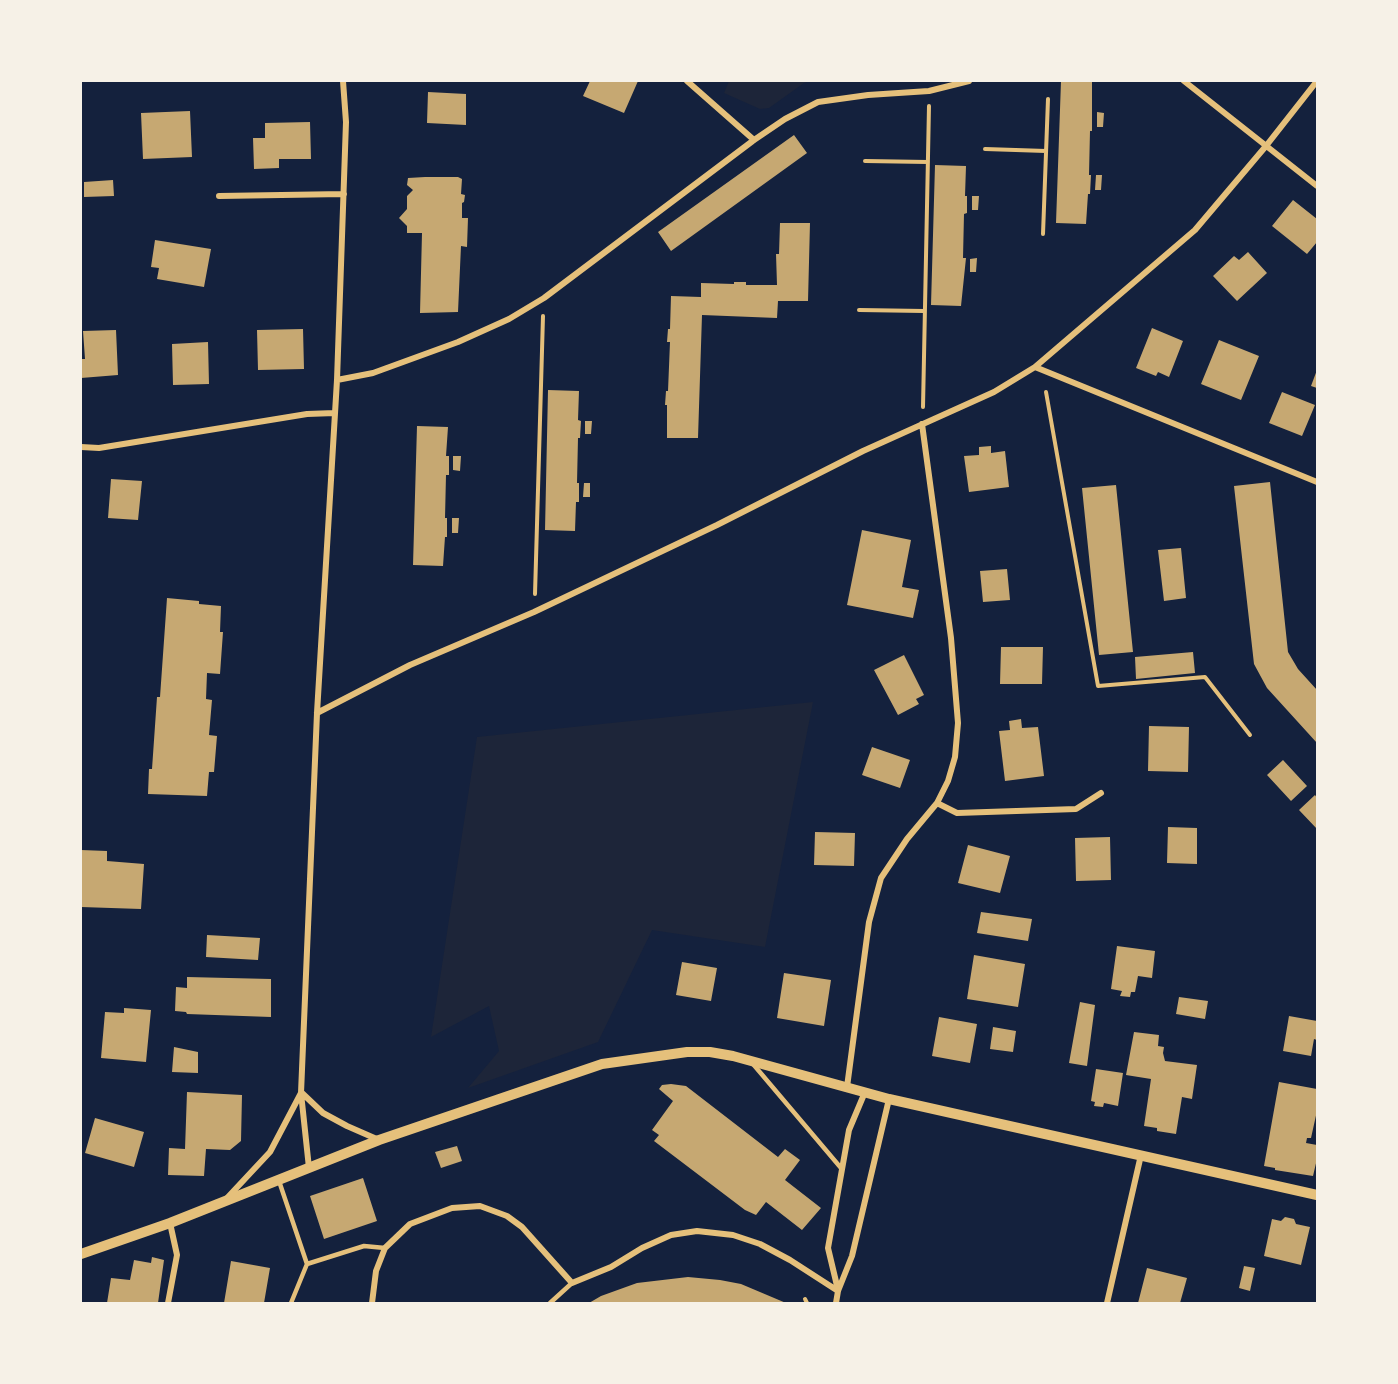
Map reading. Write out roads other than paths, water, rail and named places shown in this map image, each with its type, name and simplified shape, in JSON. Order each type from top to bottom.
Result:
[{"type":"street","points":[[309,1168],[301,1093],[317,713],[337,380],[346,122],[343,81]]},
{"type":"street","points":[[687,81],[754,140]]},
{"type":"street","points":[[337,380],[373,373],[458,342],[509,319],[544,298],[754,140],[784,119],[818,102],[868,95],[929,92],[969,81]]},
{"type":"street","points":[[1184,81],[1317,186]]},
{"type":"street","points":[[317,713],[410,665],[534,612],[724,522],[864,451],[994,393],[1035,367],[1195,230],[1317,81]]},
{"type":"street","points":[[219,196],[344,194]]},
{"type":"street","points":[[1035,367],[1317,482]]},
{"type":"street","points":[[81,447],[99,448],[306,414],[334,413]]},
{"type":"street","points":[[847,1087],[869,922],[881,878],[907,838],[937,803],[956,757],[958,723],[951,638],[922,424]]},
{"type":"street","points":[[937,803],[957,813],[1077,809],[1101,793]]},
{"type":"street","points":[[81,1254],[170,1223],[379,1140],[602,1064],[687,1052],[710,1052],[889,1099],[1317,1195]]},
{"type":"street","points":[[838,1291],[828,1248],[849,1130],[865,1092]]},
{"type":"street","points":[[301,1093],[323,1113],[379,1140]]},
{"type":"street","points":[[222,1203],[270,1152],[301,1093]]},
{"type":"street","points":[[836,1303],[838,1291],[852,1256],[889,1099]]},
{"type":"street","points":[[1107,1303],[1141,1155]]},
{"type":"street","points":[[372,1303],[376,1271],[386,1248],[410,1224],[452,1208],[480,1206],[507,1216],[522,1227],[572,1283],[611,1267],[642,1248],[670,1235],[698,1231],[733,1235],[760,1244],[838,1291]]},
{"type":"street","points":[[168,1303],[177,1255],[170,1223]]},
{"type":"lane","points":[[751,1062],[841,1168]]},
{"type":"lane","points":[[279,1181],[307,1264],[291,1303]]},
{"type":"lane","points":[[307,1264],[364,1246],[386,1248]]},
{"type":"lane","points":[[550,1303],[572,1283]]}]
